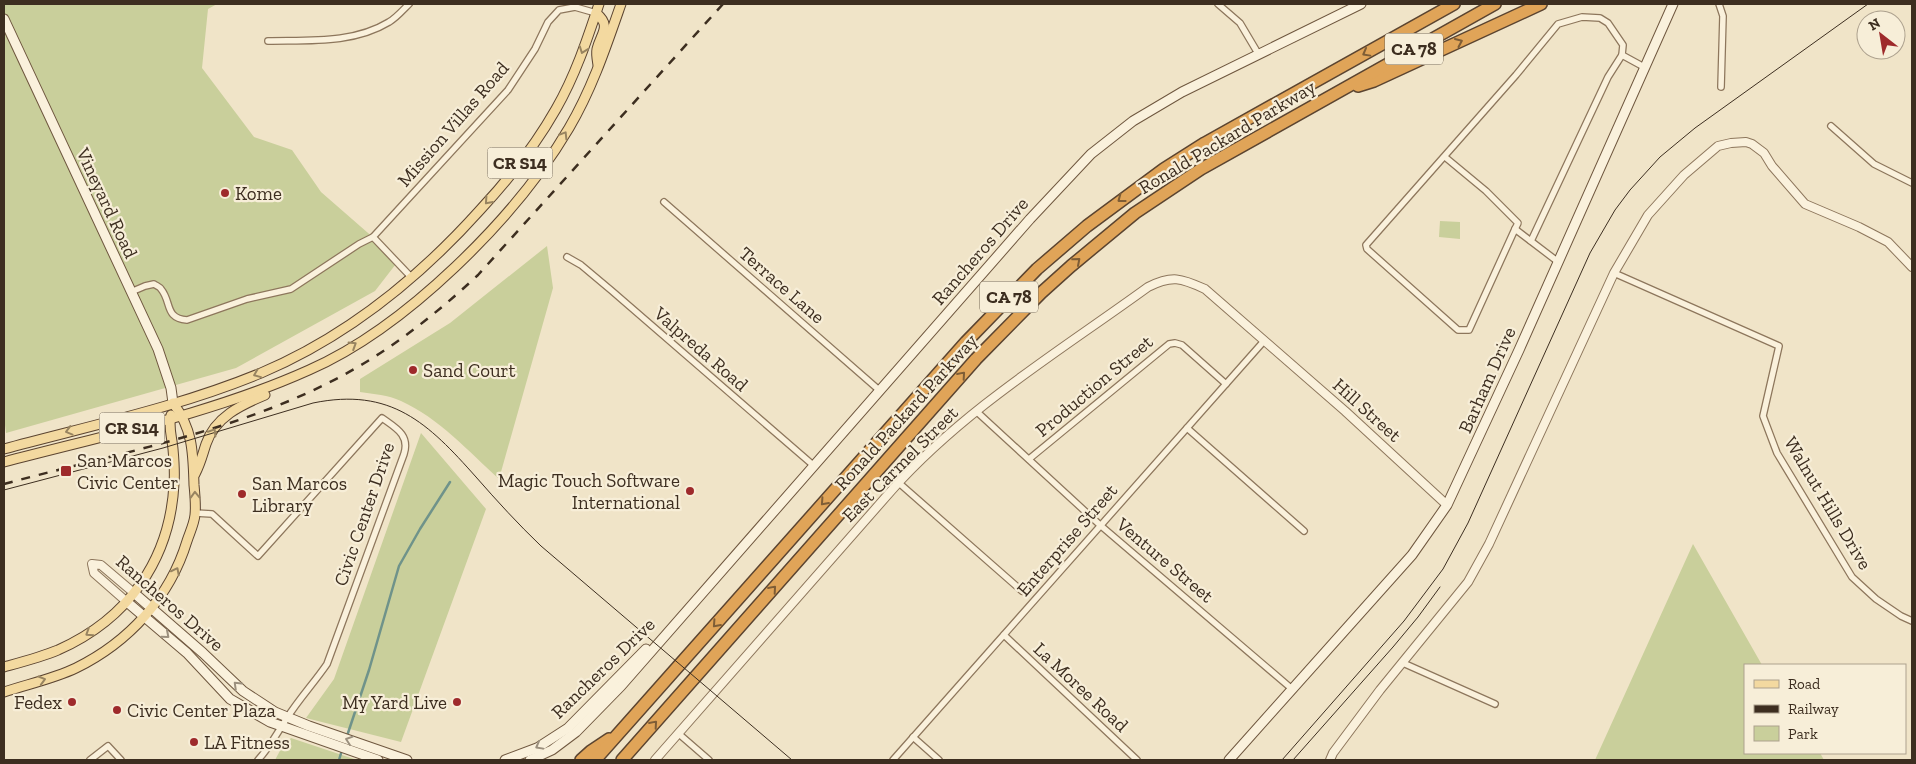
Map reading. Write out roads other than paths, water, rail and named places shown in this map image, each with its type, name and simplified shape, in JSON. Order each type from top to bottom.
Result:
[{"type":"highway","name":"Ronald Packard Parkway","points":[[595,760],[966,342],[1003,302],[1062,247],[1125,196],[1205,143],[1454,4]]},
{"type":"highway","name":"Ronald Packard Parkway","points":[[622,760],[976,359],[1041,292],[1104,237],[1168,190],[1237,147],[1495,4]]},
{"type":"highway","points":[[1333,94],[1374,81],[1541,4]]},
{"type":"highway","points":[[581,760],[621,731]]},
{"type":"main road","name":"CR S14","points":[[4,462],[183,416],[229,402],[311,370],[355,344],[398,315],[428,292],[468,253],[512,206],[542,168],[569,128],[599,67],[620,4]]},
{"type":"main road","name":"Rancheros Drive","points":[[530,760],[552,750],[576,732],[621,686],[1030,219],[1091,154],[1133,121],[1182,92],[1361,4]]},
{"type":"main road","name":"Barham Drive","points":[[1229,760],[1412,555],[1447,505],[1673,4]]},
{"type":"main road","name":"CR S14","points":[[4,449],[173,403],[230,385],[304,353],[325,341],[412,278],[464,228],[502,187],[532,148],[566,91],[598,8]]},
{"type":"main road","points":[[598,8],[605,24],[596,51],[599,67]]},
{"type":"main road","name":"Vineyard Road","points":[[4,19],[158,349],[171,388],[173,403]]},
{"type":"main road","points":[[194,476],[203,459],[206,444],[215,427],[226,415],[245,403],[265,395],[311,370]]},
{"type":"main road","points":[[4,692],[75,668],[103,653],[123,639],[152,608],[168,586],[182,558],[195,514],[191,440],[183,416],[173,403]]},
{"type":"main road","points":[[4,667],[56,651],[91,633],[127,602],[148,574],[160,548],[172,510],[174,482],[173,450],[169,430],[173,403]]},
{"type":"main road","name":"Rancheros Drive","points":[[134,593],[244,691],[275,712],[285,722]]},
{"type":"main road","name":"Rancheros Drive","points":[[127,602],[187,653],[230,699],[264,718],[285,722],[378,760]]},
{"type":"main road","name":"Rancheros Drive","points":[[505,760],[537,748],[568,728],[691,605]]},
{"type":"main road","name":"Rancheros Drive","points":[[306,730],[407,760]]},
{"type":"street","points":[[268,40],[333,39],[362,34],[390,22],[409,4]]},
{"type":"street","points":[[1218,4],[1240,23],[1259,54]]},
{"type":"street","points":[[1719,4],[1722,16],[1721,87]]},
{"type":"street","name":"Mission Villas Road","points":[[131,292],[154,284],[162,289],[172,314],[178,319],[186,320],[247,298],[290,289],[373,237],[508,90],[535,49],[548,22],[559,10],[575,7],[598,8]]},
{"type":"street","points":[[1445,156],[1486,191],[1518,223],[1469,330],[1458,330],[1367,250],[1366,245],[1516,75],[1558,24],[1582,17],[1600,18],[1608,23],[1623,45],[1622,55],[1595,102],[1531,241]]},
{"type":"street","points":[[1622,55],[1644,67]]},
{"type":"street","points":[[1831,126],[1874,164],[1912,183]]},
{"type":"street","points":[[1330,760],[1333,753],[1380,690],[1468,582],[1484,556],[1614,273],[1648,215],[1684,175],[1718,146],[1746,142],[1752,144],[1764,153],[1772,166],[1805,204],[1859,227],[1888,242],[1912,267]]},
{"type":"street","name":"Terrace Lane","points":[[664,202],[879,390]]},
{"type":"street","points":[[1515,229],[1557,261]]},
{"type":"street","points":[[373,237],[412,278]]},
{"type":"street","name":"Valpreda Road","points":[[567,257],[581,265],[612,290],[813,465]]},
{"type":"street","name":"Walnut Hills Drive","points":[[1614,273],[1779,346],[1763,416],[1777,453],[1852,577],[1876,599],[1912,621]]},
{"type":"street","name":"East Carmel Street","points":[[656,760],[899,483],[976,411],[1148,287],[1160,281],[1173,278],[1185,280],[1205,289],[1264,341]]},
{"type":"street","name":"Hill Street","points":[[1264,341],[1447,505]]},
{"type":"street","name":"Enterprise Street","points":[[893,760],[1264,341]]},
{"type":"street","name":"Production Street","points":[[1029,459],[1168,344],[1182,345],[1226,384]]},
{"type":"street","name":"Venture Street","points":[[976,411],[1100,525],[1292,689]]},
{"type":"street","name":"Civic Center Drive","points":[[195,514],[212,514],[258,556],[382,418],[406,440],[404,454],[327,664],[285,722]]},
{"type":"street","points":[[1187,428],[1304,531]]},
{"type":"street","points":[[899,483],[1022,591]]},
{"type":"street","name":"Rancheros Drive","points":[[127,602],[94,573],[92,564],[101,565],[134,593]]},
{"type":"street","name":"La Moree Road","points":[[1004,635],[1137,760]]},
{"type":"street","points":[[1403,663],[1495,704]]},
{"type":"street","points":[[258,760],[270,747],[285,722]]},
{"type":"street","points":[[679,734],[709,760]]},
{"type":"street","points":[[913,738],[939,760]]},
{"type":"street","points":[[90,760],[108,746],[121,760]]},
{"type":"waterway","points":[[347,736],[369,670],[399,566],[450,482]]},
{"type":"waterway","points":[[339,760],[342,750]]},
{"type":"tram line","points":[[1282,760],[1404,621],[1443,569],[1468,523],[1590,253],[1615,210],[1630,190],[1660,157],[1695,128],[1868,4]]},
{"type":"tram line","points":[[4,490],[163,448],[313,403],[340,399],[365,400],[386,405],[406,414],[441,440],[541,546],[792,760]]},
{"type":"tram line","points":[[1293,760],[1393,647],[1440,587]]},
{"type":"railway","points":[[4,484],[169,441],[251,416],[290,401],[328,383],[388,348],[425,321],[478,275],[723,4]]},
{"type":"place","name":"Kome","points":[[225,193]]},
{"type":"place","name":"Sand Court","points":[[413,370]]},
{"type":"place","name":"San Marcos Civic Center","points":[[66,471]]},
{"type":"place","name":"Magic Touch Software International","points":[[690,491]]},
{"type":"place","name":"San Marcos Library","points":[[242,494]]},
{"type":"place","name":"Fedex","points":[[72,702]]},
{"type":"place","name":"My Yard Live","points":[[457,702]]},
{"type":"place","name":"Civic Center Plaza","points":[[117,710]]},
{"type":"place","name":"LA Fitness","points":[[194,742]]}]
